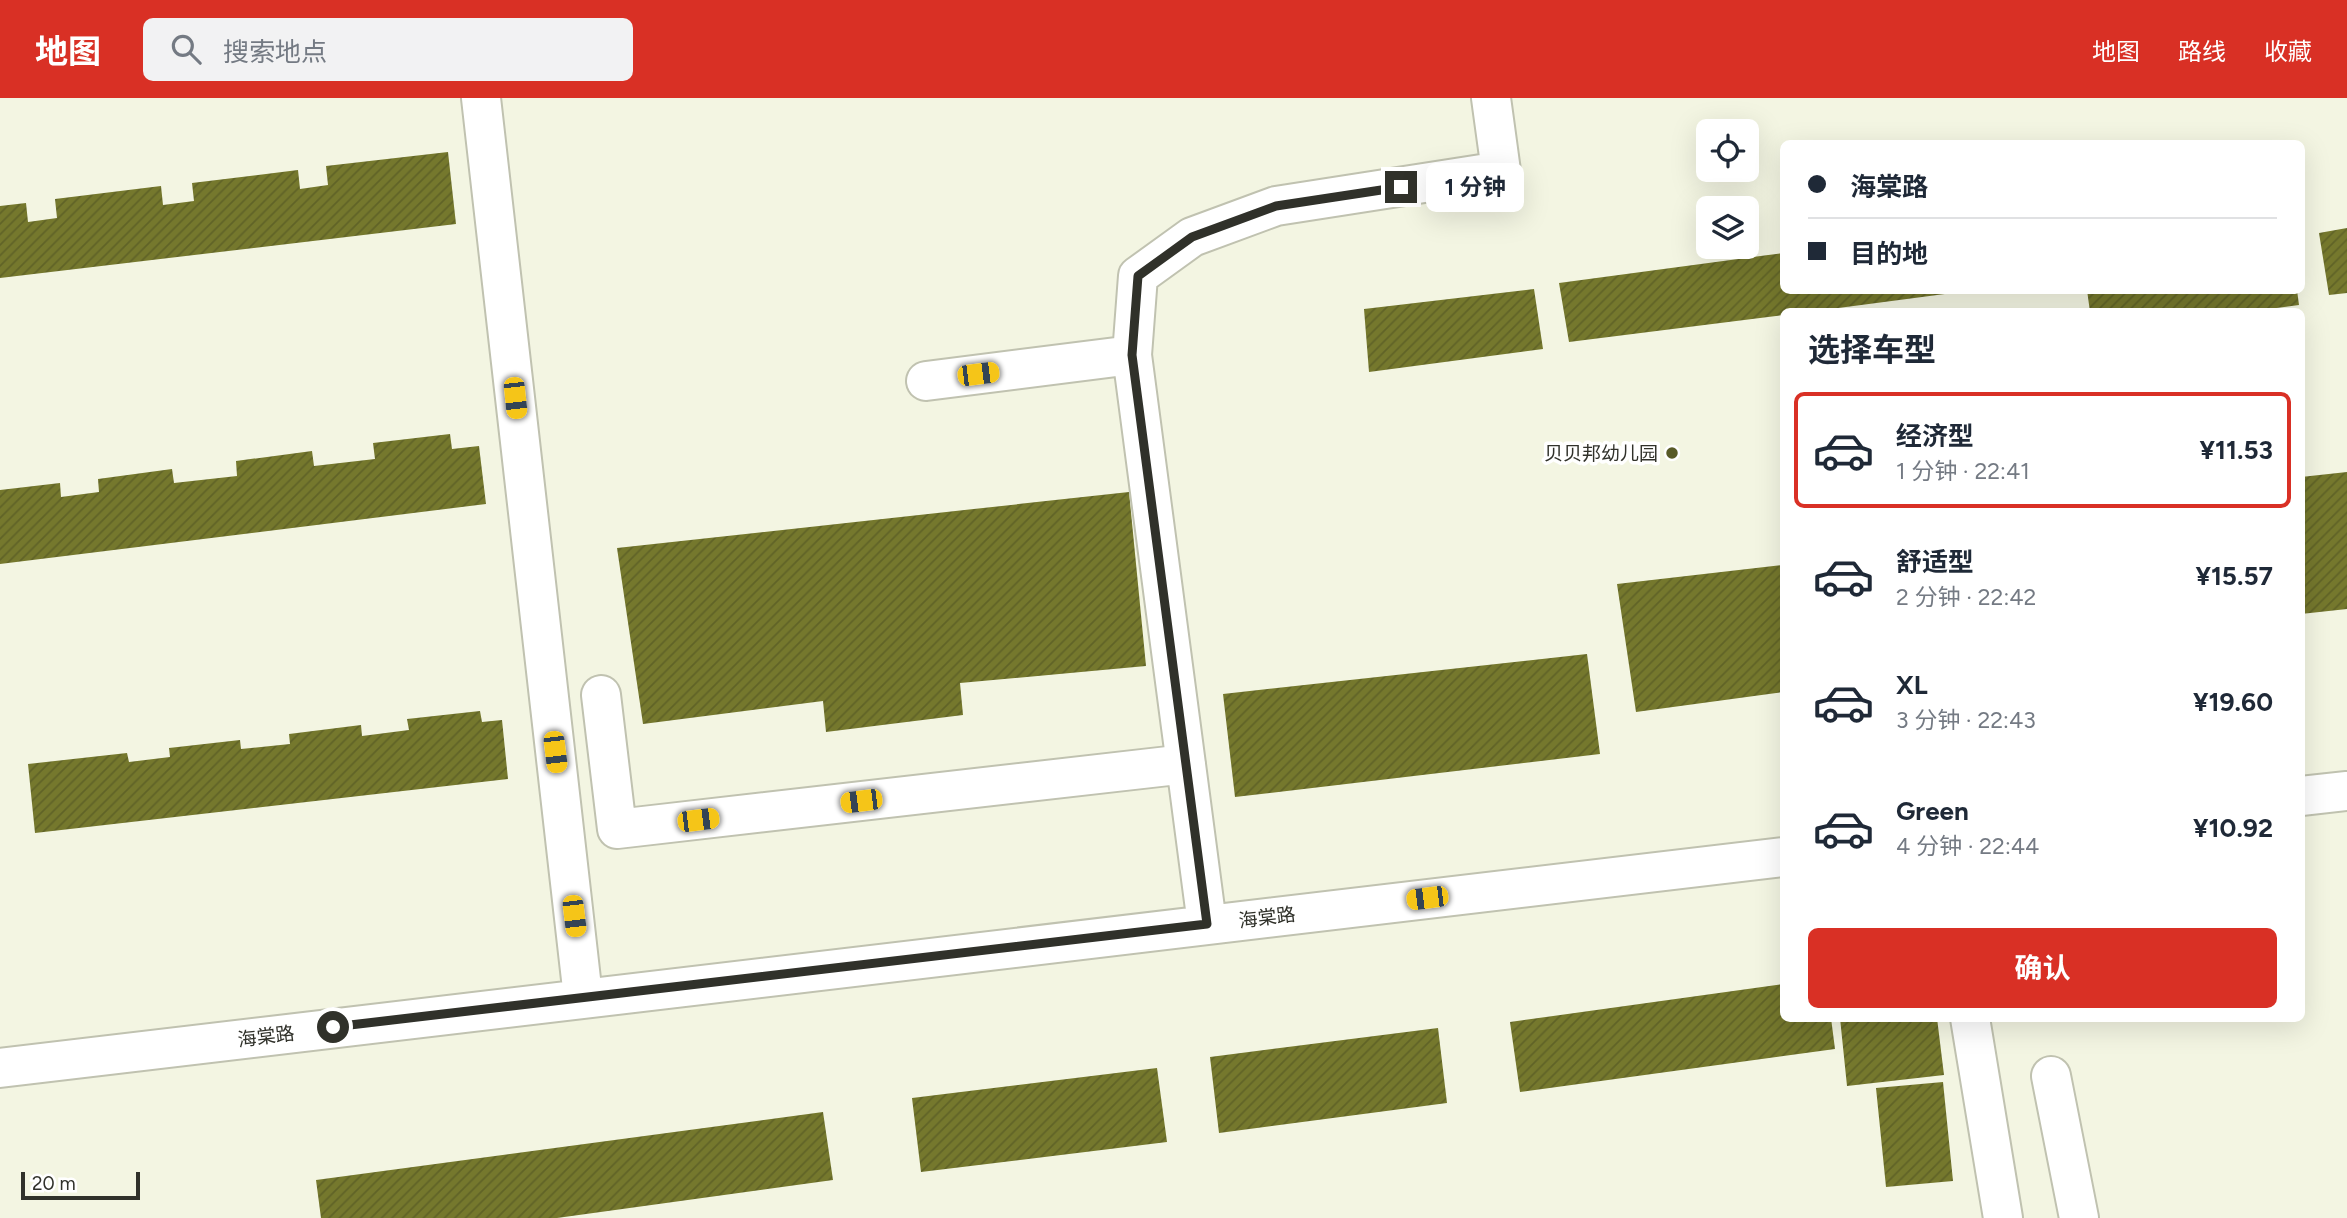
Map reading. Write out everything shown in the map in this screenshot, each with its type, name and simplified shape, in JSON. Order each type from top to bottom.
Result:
[{"type":"street","points":[[481,98],[583,997]]},
{"type":"street","points":[[1207,924],[1132,355],[1138,276],[1192,237],[1276,206],[1501,171],[1491,98]]},
{"type":"street","points":[[926,381],[1132,355]]},
{"type":"street","points":[[601,695],[617,829],[1186,764]]},
{"type":"street","points":[[2305,796],[2347,791]]},
{"type":"street","name":"海棠路","points":[[0,1068],[1780,857]]},
{"type":"street","points":[[1971,1022],[2003,1218]]},
{"type":"street","points":[[2051,1076],[2079,1218]]},
{"type":"building","points":[[448,152],[456,224],[0,278],[0,206],[26,203],[28,222],[57,218],[55,199],[161,186],[163,205],[194,201],[192,183],[298,170],[300,189],[328,185],[326,166]]},
{"type":"building","points":[[2347,228],[2347,293],[2329,295],[2319,233]]},
{"type":"building","points":[[1780,253],[1780,294],[1945,294],[1838,308],[1780,308],[1780,315],[1569,342],[1559,283],[1738,259],[1759,259],[1759,256]]},
{"type":"building","points":[[1534,289],[1543,349],[1369,372],[1364,309]]},
{"type":"building","points":[[2088,294],[2298,294],[2299,305],[2276,308],[2089,308]]},
{"type":"building","points":[[450,434],[452,449],[479,446],[486,504],[0,564],[0,490],[60,483],[61,497],[99,492],[98,479],[172,469],[174,483],[237,476],[236,461],[312,451],[314,466],[375,459],[373,443]]},
{"type":"building","points":[[2347,472],[2347,609],[2305,614],[2305,477]]},
{"type":"building","points":[[1129,492],[1146,666],[960,683],[963,715],[826,732],[823,701],[643,724],[617,548]]},
{"type":"building","points":[[1780,565],[1780,692],[1636,712],[1617,584]]},
{"type":"building","points":[[1587,654],[1600,754],[1235,797],[1223,694]]},
{"type":"building","points":[[480,711],[482,722],[502,720],[508,779],[35,833],[28,764],[127,753],[129,762],[170,757],[169,748],[240,740],[241,749],[290,744],[289,734],[361,725],[362,736],[409,730],[407,719]]},
{"type":"building","points":[[1780,984],[1780,1022],[1832,1022],[1835,1049],[1520,1092],[1510,1022]]},
{"type":"building","points":[[1840,1022],[1937,1022],[1944,1075],[1847,1086]]},
{"type":"building","points":[[1438,1028],[1447,1103],[1219,1133],[1210,1057]]},
{"type":"building","points":[[1157,1068],[1167,1142],[921,1172],[912,1098]]},
{"type":"building","points":[[1943,1082],[1953,1181],[1886,1187],[1876,1088]]},
{"type":"building","points":[[823,1112],[833,1180],[557,1218],[321,1218],[316,1180]]},
{"type":"place","name":"贝贝邦幼儿园","points":[[1672,453]]},
{"type":"route","points":[[333,1027],[1207,924],[1132,355],[1138,276],[1192,237],[1276,206],[1401,187]]}]
